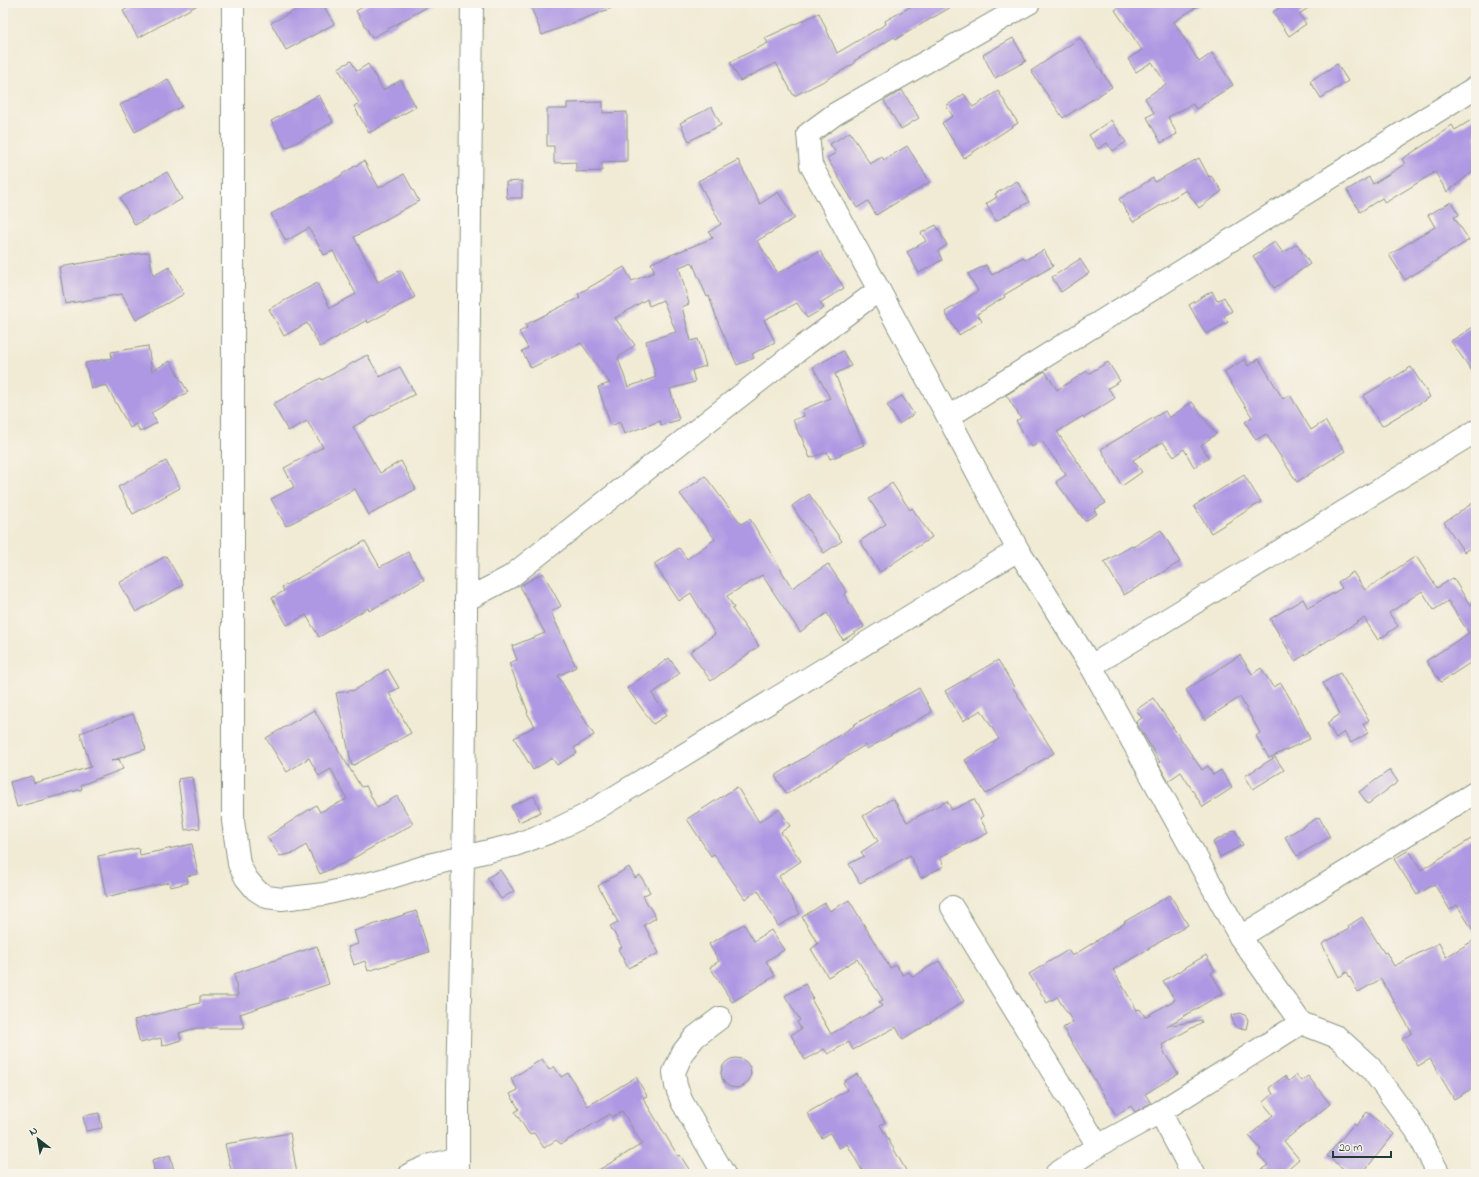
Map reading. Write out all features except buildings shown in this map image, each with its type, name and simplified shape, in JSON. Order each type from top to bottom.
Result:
[{"type":"street","points":[[233,3],[233,822],[239,864],[246,878],[256,890],[267,897],[282,899],[324,894],[379,881],[433,864],[515,845],[553,831],[584,816],[1018,550]]},
{"type":"street","points":[[410,1174],[431,1165],[458,1166],[458,1090],[463,857],[472,3]]},
{"type":"street","points":[[1028,3],[836,114],[808,134],[811,165],[948,417],[1018,550],[1091,666],[1240,937],[1301,1023],[1337,1037],[1370,1068],[1416,1130],[1439,1174]]},
{"type":"street","points":[[948,417],[1476,88]]},
{"type":"street","points":[[466,600],[510,577],[805,345],[879,290]]},
{"type":"street","points":[[1091,666],[1476,431]]},
{"type":"street","points":[[1240,937],[1476,792]]},
{"type":"street","points":[[952,907],[1098,1146]]},
{"type":"street","points":[[720,1018],[696,1037],[683,1052],[674,1072],[676,1086],[682,1102],[724,1174]]},
{"type":"street","points":[[1056,1174],[1098,1146],[1160,1112],[1301,1023]]},
{"type":"street","points":[[1160,1112],[1193,1174]]}]
